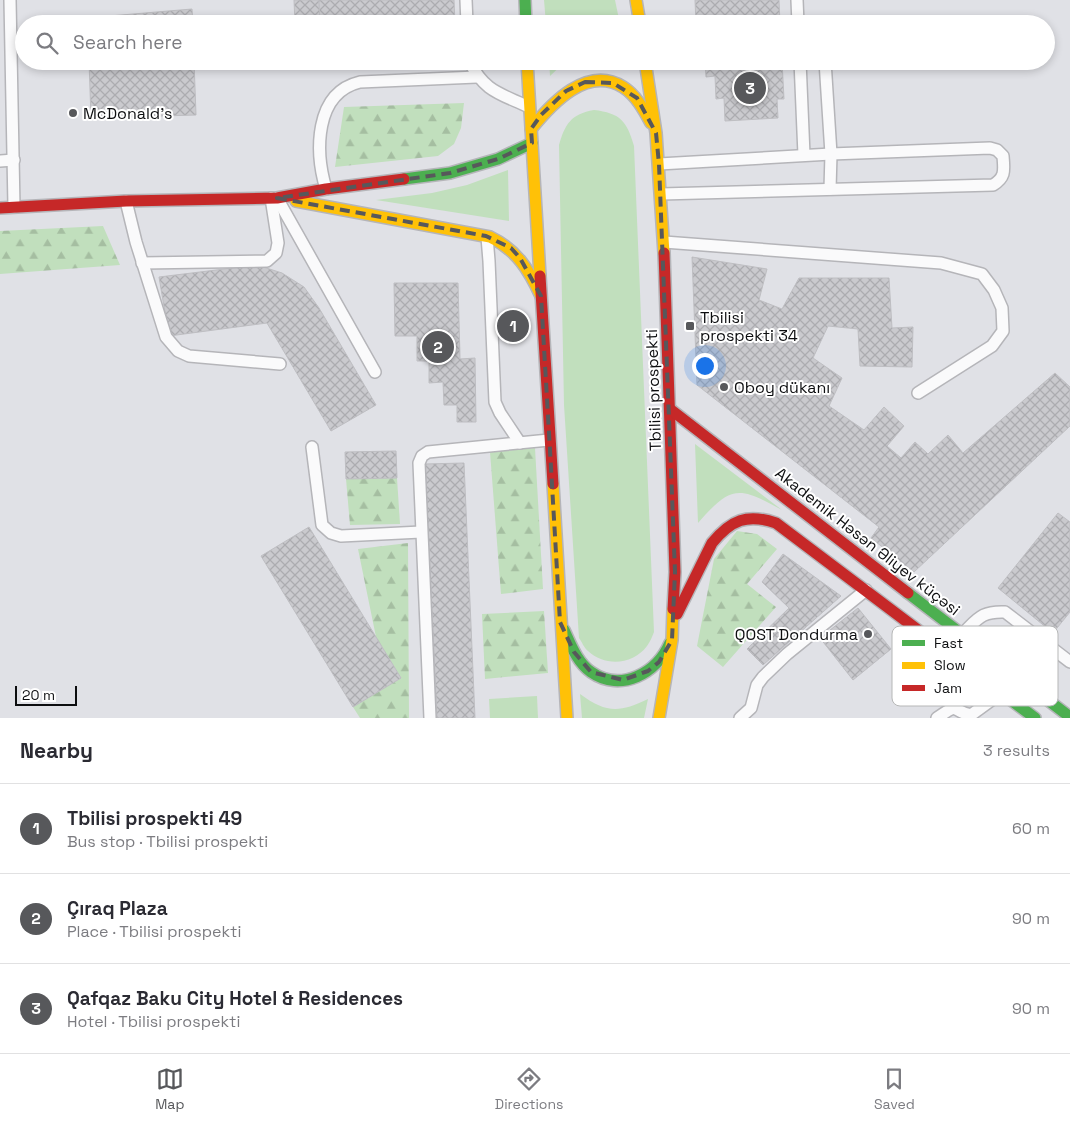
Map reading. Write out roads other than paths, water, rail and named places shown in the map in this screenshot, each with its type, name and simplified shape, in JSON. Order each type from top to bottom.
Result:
[{"type":"main road","points":[[525,0],[526,15]]},
{"type":"main road","points":[[636,0],[638,15]]},
{"type":"main road","points":[[528,70],[567,718]]},
{"type":"main road","name":"Tbilisi prospekti","points":[[646,70],[656,134],[664,242],[675,572],[672,640],[659,718]]},
{"type":"main road","points":[[531,129],[541,115],[566,91],[577,85],[598,80],[626,88],[637,98],[656,134]]},
{"type":"main road","points":[[0,208],[126,201],[274,198],[326,189],[450,173],[498,159],[532,143]]},
{"type":"main road","points":[[326,189],[339,193],[342,200],[338,206],[330,207]]},
{"type":"main road","points":[[274,198],[486,236],[500,241],[511,248],[528,269],[540,296]]},
{"type":"main road","name":"Akademik Həsən Əliyev küçəsi","points":[[670,409],[952,626]]},
{"type":"main road","points":[[673,622],[718,534],[736,521],[746,517],[765,518],[776,523],[915,626]]},
{"type":"main road","points":[[560,622],[574,652],[583,664],[591,672],[611,680],[636,678],[648,671],[659,662],[672,640]]},
{"type":"main road","points":[[1020,706],[1035,718]]},
{"type":"main road","name":"Akademik Həsən Əliyev küçəsi","points":[[1056,706],[1070,717]]},
{"type":"lane","points":[[10,0],[14,207]]},
{"type":"lane","points":[[466,0],[467,15]]},
{"type":"lane","points":[[797,0],[798,15]]},
{"type":"lane","points":[[474,70],[477,77],[487,87],[530,107]]},
{"type":"lane","points":[[800,70],[804,155]]},
{"type":"lane","points":[[826,70],[831,154],[830,189]]},
{"type":"lane","points":[[326,189],[320,166],[321,132],[330,102],[339,92],[349,85],[360,82],[477,77]]},
{"type":"lane","points":[[659,164],[804,155],[990,148],[997,150],[1003,156],[1004,173],[1000,180],[993,185],[661,194]]},
{"type":"lane","points":[[0,161],[14,160]]},
{"type":"lane","points":[[142,263],[267,261],[276,253],[278,243],[274,198]]},
{"type":"lane","points":[[274,198],[375,372]]},
{"type":"lane","points":[[126,201],[142,263],[166,337],[178,351],[188,356],[280,364]]},
{"type":"lane","points":[[486,236],[490,261],[495,402],[520,443]]},
{"type":"lane","points":[[664,242],[941,263],[982,274],[994,290],[1002,308],[1002,331],[992,346],[918,393]]},
{"type":"lane","points":[[430,718],[419,463],[422,456],[428,452],[549,440]]},
{"type":"lane","points":[[312,447],[322,524],[331,533],[341,536],[421,532]]},
{"type":"lane","points":[[740,718],[751,708],[757,685],[763,677],[787,654],[866,589]]},
{"type":"lane","points":[[970,626],[981,616],[992,612],[1005,612],[1023,626]]},
{"type":"lane","points":[[1058,653],[1070,662]]},
{"type":"lane","points":[[937,718],[950,709],[956,708],[971,715],[983,706]]},
{"type":"place","name":"Qafqaz Baku City Hotel & Residences","points":[[750,88]]},
{"type":"place","name":"McDonald's","points":[[73,113]]},
{"type":"place","name":"Tbilisi prospekti 49","points":[[513,326]]},
{"type":"place","name":"Tbilisi prospekti 34","points":[[690,326]]},
{"type":"place","name":"Çıraq Plaza","points":[[438,347]]},
{"type":"place","name":"Oboy dükanı","points":[[724,387]]},
{"type":"place","name":"QOST Dondurma","points":[[868,634]]}]
